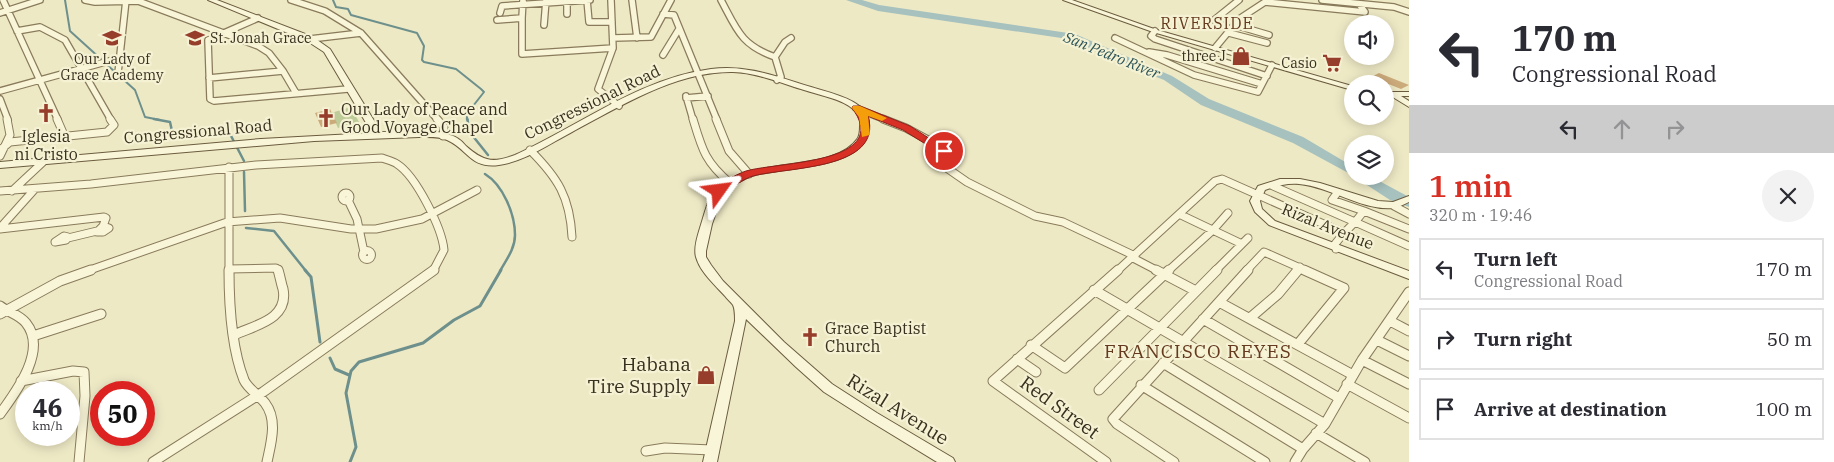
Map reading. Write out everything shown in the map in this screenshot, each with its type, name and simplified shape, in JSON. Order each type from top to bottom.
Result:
[{"type":"main road","points":[[211,0],[310,39],[326,51],[378,135]]},
{"type":"main road","points":[[1066,0],[1155,31],[1344,86]]},
{"type":"main road","name":"Congressional Road","points":[[0,165],[251,142],[378,135],[443,136],[457,142],[473,158],[484,163],[505,161],[679,78],[697,73],[732,70],[777,80],[834,97],[856,108]]},
{"type":"main road","points":[[1394,95],[1409,94]]},
{"type":"main road","points":[[1394,98],[1409,105]]},
{"type":"main road","points":[[711,456],[741,318],[740,306],[706,268],[701,256],[706,229],[716,197],[719,191],[730,183],[749,174],[822,161],[849,152],[859,146],[865,137],[866,126],[864,117],[856,108]]},
{"type":"main road","name":"Rizal Avenue","points":[[1402,203],[1377,204],[1318,185],[1289,180],[1269,183],[1257,194],[1255,201],[1258,210],[1272,223],[1336,249],[1409,275]]},
{"type":"main road","name":"Rizal Avenue","points":[[740,306],[827,387],[948,462]]},
{"type":"main road","points":[[739,328],[762,327]]},
{"type":"street","points":[[3,0],[41,79],[64,135]]},
{"type":"street","points":[[0,13],[40,0]]},
{"type":"street","points":[[85,0],[94,2],[138,1],[263,50],[283,70],[296,93]]},
{"type":"street","points":[[118,73],[117,65],[120,58],[126,0]]},
{"type":"street","points":[[291,0],[324,11],[361,33],[372,42],[444,127],[443,136]]},
{"type":"street","points":[[500,13],[503,3],[588,0],[589,22],[612,22]]},
{"type":"street","points":[[611,0],[613,48],[598,89],[619,106]]},
{"type":"street","points":[[632,0],[637,38]]},
{"type":"street","points":[[613,38],[650,37],[671,0]]},
{"type":"street","points":[[721,0],[738,35],[747,45],[775,57],[780,70],[780,77],[777,80]]},
{"type":"street","points":[[1239,0],[1214,20],[1267,43]]},
{"type":"street","points":[[1258,0],[1365,12],[1359,4]]},
{"type":"street","points":[[1322,0],[1394,8],[1409,12]]},
{"type":"street","points":[[567,1],[567,14]]},
{"type":"street","points":[[523,2],[522,54],[613,48]]},
{"type":"street","points":[[544,24],[546,2]]},
{"type":"street","points":[[1215,48],[1239,19],[1265,2]]},
{"type":"street","points":[[663,14],[673,14],[729,151],[749,174]]},
{"type":"street","points":[[208,40],[258,18]]},
{"type":"street","points":[[497,20],[522,18]]},
{"type":"street","points":[[0,150],[10,142],[107,132],[114,125],[65,40],[40,27],[17,31]]},
{"type":"street","points":[[209,28],[206,32],[208,40],[210,99],[214,101],[348,89]]},
{"type":"street","points":[[663,55],[678,29]]},
{"type":"street","points":[[1232,29],[1269,35]]},
{"type":"street","points":[[1155,31],[1151,36],[1155,39],[1267,76]]},
{"type":"street","points":[[310,39],[361,33]]},
{"type":"street","points":[[775,57],[785,42],[791,38]]},
{"type":"street","points":[[1114,38],[1148,52],[1194,75],[1258,92],[1272,65]]},
{"type":"street","points":[[1148,52],[1167,55],[1262,84]]},
{"type":"street","points":[[0,91],[120,58]]},
{"type":"street","points":[[209,78],[283,70]]},
{"type":"street","points":[[708,96],[686,97],[703,151],[713,169],[730,183]]},
{"type":"street","points":[[0,99],[12,136],[0,156]]},
{"type":"street","points":[[856,108],[906,128],[941,147],[944,151],[941,164],[967,182],[1036,216],[1063,222],[1134,257],[1196,291]]},
{"type":"street","points":[[0,131],[9,128]]},
{"type":"street","points":[[530,150],[560,182],[570,209],[572,237]]},
{"type":"street","points":[[0,191],[34,190],[229,167],[368,159],[392,160],[400,166],[433,215],[442,235],[444,250],[433,271],[258,396],[153,462]]},
{"type":"street","points":[[12,191],[43,162]]},
{"type":"street","points":[[229,167],[229,269],[235,347],[245,382],[266,404],[271,415],[273,433],[266,462]]},
{"type":"street","points":[[1036,372],[1017,359],[1181,215],[1215,181],[1222,179],[1356,238]]},
{"type":"street","points":[[1272,186],[1409,246]]},
{"type":"street","points":[[0,229],[34,190]]},
{"type":"street","points":[[2,310],[60,281],[228,222],[246,219],[287,219],[358,230],[384,228],[408,224],[433,215],[477,190]]},
{"type":"street","points":[[1337,193],[1332,200],[1409,229]]},
{"type":"street","points":[[348,200],[357,219],[364,252]]},
{"type":"street","points":[[1402,203],[1409,214]]},
{"type":"street","points":[[1336,249],[1335,244],[1364,211]]},
{"type":"street","points":[[1031,345],[1065,368],[1084,348],[1213,230],[1228,213]]},
{"type":"street","points":[[1099,390],[1245,241],[1213,230],[1181,215]]},
{"type":"street","points":[[0,229],[68,221],[104,217],[106,218],[100,229],[65,237],[68,221]]},
{"type":"street","points":[[1174,462],[1117,424],[1113,419],[1141,385],[1264,252],[1344,288],[1298,344]]},
{"type":"street","points":[[229,269],[252,267],[276,268],[279,272],[285,300],[283,307],[273,318],[234,336]]},
{"type":"street","points":[[1250,318],[1278,294],[1300,267]]},
{"type":"street","points":[[1094,290],[1325,424]]},
{"type":"street","points":[[1296,462],[1303,448],[1325,424],[1362,360],[1408,296]]},
{"type":"street","points":[[1218,302],[1298,344],[1409,418]]},
{"type":"street","points":[[2,310],[27,324],[33,336],[32,354],[21,381]]},
{"type":"street","points":[[33,336],[101,314]]},
{"type":"street","points":[[1203,319],[1339,398]]},
{"type":"street","points":[[1390,321],[1409,331]]},
{"type":"street","points":[[1377,340],[1409,356]]},
{"type":"street","name":"Red Street","points":[[1017,359],[993,381],[1106,462]]},
{"type":"street","points":[[1362,360],[1409,384]]},
{"type":"street","points":[[1163,363],[1303,448]]},
{"type":"street","points":[[21,381],[73,371],[84,372],[85,404],[79,462]]},
{"type":"street","points":[[1141,385],[1265,462]]},
{"type":"street","points":[[0,414],[15,390]]},
{"type":"street","points":[[1316,433],[1365,462]]},
{"type":"street","points":[[646,451],[666,448],[711,456]]},
{"type":"green space","points":[[351,107],[359,122],[338,128],[331,113]]},
{"type":"building","points":[[1394,79],[1409,85],[1401,89],[1394,86]]},
{"type":"building","name":"Our Lady of Peace and Good Voyage Chapel","points":[[330,109],[337,123],[321,127],[315,113]]},
{"type":"waterway","points":[[65,0],[70,31],[102,60]]},
{"type":"waterway","points":[[333,0],[336,7],[348,9],[351,15],[417,33],[424,46],[422,60],[424,62],[456,69],[481,89],[484,92],[466,115],[468,120]]},
{"type":"waterway","name":"San Pedro River","points":[[851,0],[878,8],[1071,36],[1122,60],[1168,78],[1205,102],[1298,140],[1344,166]]},
{"type":"waterway","points":[[105,63],[135,90],[145,117],[160,120]]},
{"type":"waterway","points":[[154,119],[170,122],[172,131],[229,132],[244,161]]},
{"type":"waterway","points":[[467,119],[472,135],[488,155]]},
{"type":"waterway","points":[[244,172],[245,211]]},
{"type":"waterway","points":[[485,174],[497,185],[507,201],[513,218],[514,245],[500,271]]},
{"type":"waterway","name":"San Pedro River","points":[[1375,185],[1395,197],[1409,202]]},
{"type":"waterway","points":[[246,228],[274,231],[306,271]]},
{"type":"waterway","points":[[305,270],[311,277],[320,342]]},
{"type":"waterway","points":[[350,462],[356,447],[346,393],[351,371],[359,362],[423,343],[454,320],[480,306],[501,270]]},
{"type":"waterway","points":[[330,358],[335,369],[349,375]]},
{"type":"slow traffic","points":[[865,135],[864,117],[856,108],[882,118]]},
{"type":"place","name":"Our Lady of Grace Academy","points":[[112,38]]},
{"type":"place","name":"St. Jonah Grace","points":[[195,38]]},
{"type":"place","name":"three J","points":[[1241,56]]},
{"type":"place","name":"Casio","points":[[1332,63]]},
{"type":"place","name":"Iglesia ni Cristo","points":[[46,113]]},
{"type":"place","name":"Our Lady of Peace and Good Voyage Chapel","points":[[326,118]]},
{"type":"place","name":"Grace Baptist Church","points":[[810,337]]},
{"type":"place","name":"Habana Tire Supply","points":[[706,375]]},
{"type":"district","name":"RIVERSIDE","points":[[1207,23]]},
{"type":"district","name":"FRANCISCO REYES","points":[[1198,351]]},
{"type":"route","points":[[719,191],[730,183],[749,174],[778,167],[822,161],[837,157],[859,146],[865,137],[866,126],[864,117],[856,108],[906,128],[941,147],[944,151]]}]
